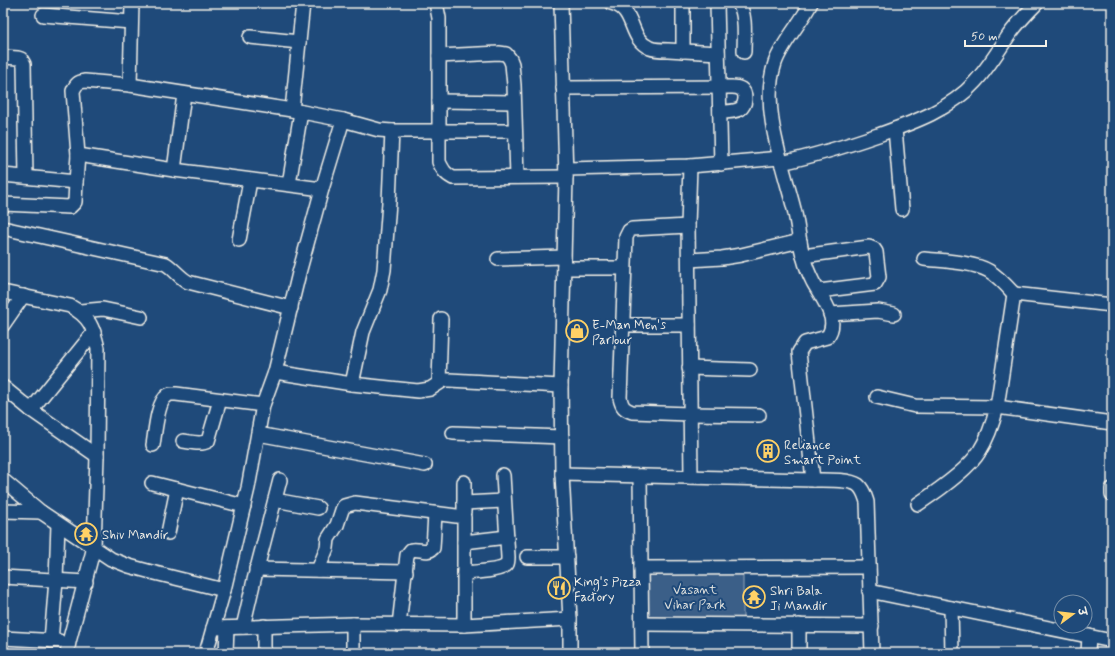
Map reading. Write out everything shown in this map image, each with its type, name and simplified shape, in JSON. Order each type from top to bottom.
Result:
[{"type":"street","points":[[130,85],[132,3]]},
{"type":"street","points":[[289,184],[296,111],[299,42],[303,3]]},
{"type":"street","points":[[436,3],[439,18],[439,162],[442,170],[453,178],[517,177],[781,161],[819,154],[895,129],[936,112],[956,99],[975,83],[995,58],[1021,20],[1037,3]]},
{"type":"street","points":[[561,3],[566,173],[561,386],[562,474],[570,619],[570,653]]},
{"type":"street","points":[[611,3],[617,4],[626,11],[636,36],[644,44],[654,49],[718,52]]},
{"type":"street","points":[[683,3],[683,51]]},
{"type":"street","points":[[717,3],[721,164]]},
{"type":"street","points":[[738,3],[742,11],[743,18],[744,52]]},
{"type":"street","points":[[811,3],[776,61],[771,75],[769,88],[771,111],[781,161],[794,210],[803,256],[808,272],[830,314],[832,329],[827,337],[805,343],[799,352],[813,480]]},
{"type":"street","points":[[43,15],[131,22]]},
{"type":"street","points":[[250,37],[299,42]]},
{"type":"street","points":[[439,56],[499,53],[506,54],[510,59],[512,64],[517,177]]},
{"type":"street","points":[[3,58],[18,58],[21,59],[24,64],[26,177]]},
{"type":"street","points":[[3,204],[70,207],[75,202],[78,155],[73,91],[75,85],[85,81],[130,85],[296,111],[343,120],[379,130],[440,132],[515,131]]},
{"type":"street","points":[[563,88],[738,87],[743,90],[745,94],[745,102],[743,107],[738,110],[720,112]]},
{"type":"street","points":[[174,170],[184,94]]},
{"type":"street","points":[[439,101],[514,102]]},
{"type":"street","points":[[206,653],[224,590],[244,506],[264,405],[275,372],[299,273],[322,189],[343,120]]},
{"type":"street","points":[[895,129],[902,209]]},
{"type":"street","points":[[352,384],[363,332],[380,290],[384,270],[392,131]]},
{"type":"street","points":[[78,155],[250,181],[289,184],[322,189]]},
{"type":"street","points":[[690,166],[688,226],[691,477]]},
{"type":"street","points":[[3,175],[76,182]]},
{"type":"street","points":[[238,240],[250,181]]},
{"type":"street","points":[[688,226],[632,229],[628,231],[625,242],[622,325],[620,398],[622,405],[625,409],[632,412],[759,415]]},
{"type":"street","points":[[3,228],[166,264],[188,282],[291,308]]},
{"type":"street","points":[[689,260],[722,258],[740,255],[800,241]]},
{"type":"street","points":[[803,256],[869,248],[874,249],[876,252],[879,277],[875,284],[819,292]]},
{"type":"street","points":[[498,259],[564,262],[624,268]]},
{"type":"street","points":[[924,259],[976,266],[988,270],[1000,279],[1014,294],[1112,305]]},
{"type":"street","points":[[3,292],[70,306],[80,311],[88,319],[94,332],[98,348],[94,548],[68,647],[51,641],[3,638]]},
{"type":"street","points":[[918,504],[941,488],[965,468],[979,454],[989,434],[998,407],[1014,294]]},
{"type":"street","points":[[3,325],[23,296]]},
{"type":"street","points":[[80,311],[103,309],[142,316]]},
{"type":"street","points":[[830,314],[878,311],[894,314]]},
{"type":"street","points":[[439,382],[441,319]]},
{"type":"street","points":[[622,325],[689,325]]},
{"type":"street","points":[[31,410],[94,332]]},
{"type":"street","points":[[689,368],[750,370]]},
{"type":"street","points":[[275,372],[352,384],[418,391],[430,389],[439,382],[449,380],[561,386]]},
{"type":"street","points":[[3,387],[31,410],[97,456]]},
{"type":"street","points":[[153,445],[161,404],[165,397],[169,394],[264,405]]},
{"type":"street","points":[[877,397],[915,406],[998,407],[1112,423]]},
{"type":"street","points":[[183,441],[205,443],[208,441],[220,400]]},
{"type":"street","points":[[453,433],[562,438]]},
{"type":"street","points":[[258,434],[425,465]]},
{"type":"street","points":[[562,474],[813,480],[846,482],[858,485],[864,492],[867,502],[872,653]]},
{"type":"street","points":[[464,573],[498,569],[507,564],[508,557],[503,475]]},
{"type":"street","points":[[640,476],[642,653]]},
{"type":"street","points":[[3,480],[41,512],[111,558],[129,566],[224,590]]},
{"type":"street","points":[[243,627],[256,569],[280,480]]},
{"type":"street","points":[[464,482],[464,625]]},
{"type":"street","points":[[152,483],[244,506]]},
{"type":"street","points":[[168,532],[177,489]]},
{"type":"street","points":[[1112,489],[1112,495]]},
{"type":"street","points":[[274,500],[318,508]]},
{"type":"street","points":[[464,503],[504,501]]},
{"type":"street","points":[[318,570],[327,548],[328,539],[337,525],[344,506],[348,504],[355,503],[464,517]]},
{"type":"street","points":[[3,511],[41,512]]},
{"type":"street","points":[[399,625],[407,555],[410,551],[415,549],[426,551],[433,548],[435,514]]},
{"type":"street","points":[[51,641],[56,580],[58,524]]},
{"type":"street","points":[[464,542],[507,537]]},
{"type":"street","points":[[527,557],[567,557]]},
{"type":"street","points":[[641,568],[869,567]]},
{"type":"street","points":[[256,569],[406,572]]},
{"type":"street","points":[[3,577],[86,582]]},
{"type":"street","points":[[869,591],[1112,641]]},
{"type":"street","points":[[951,608],[952,653]]},
{"type":"street","points":[[214,628],[353,624],[464,625],[570,619]]},
{"type":"street","points":[[353,624],[353,653]]},
{"type":"street","points":[[642,624],[872,626]]},
{"type":"street","points":[[799,625],[799,653]]},
{"type":"street","points":[[264,626],[264,653]]},
{"type":"street","points":[[226,653],[227,628]]},
{"type":"street","points":[[1088,653],[1089,636]]},
{"type":"green space","name":"Vasant Vihar Park","points":[[647,571],[743,572],[743,621],[647,621]]},
{"type":"place","name":"E-Man Men's Parlour","points":[[577,331]]},
{"type":"place","name":"Reliance Smart Point","points":[[768,451]]},
{"type":"place","name":"Shiv Mandir","points":[[86,534]]},
{"type":"place","name":"King's Pizza Factory","points":[[559,588]]},
{"type":"place","name":"Shri Bala Ji Mandir","points":[[754,597]]}]
